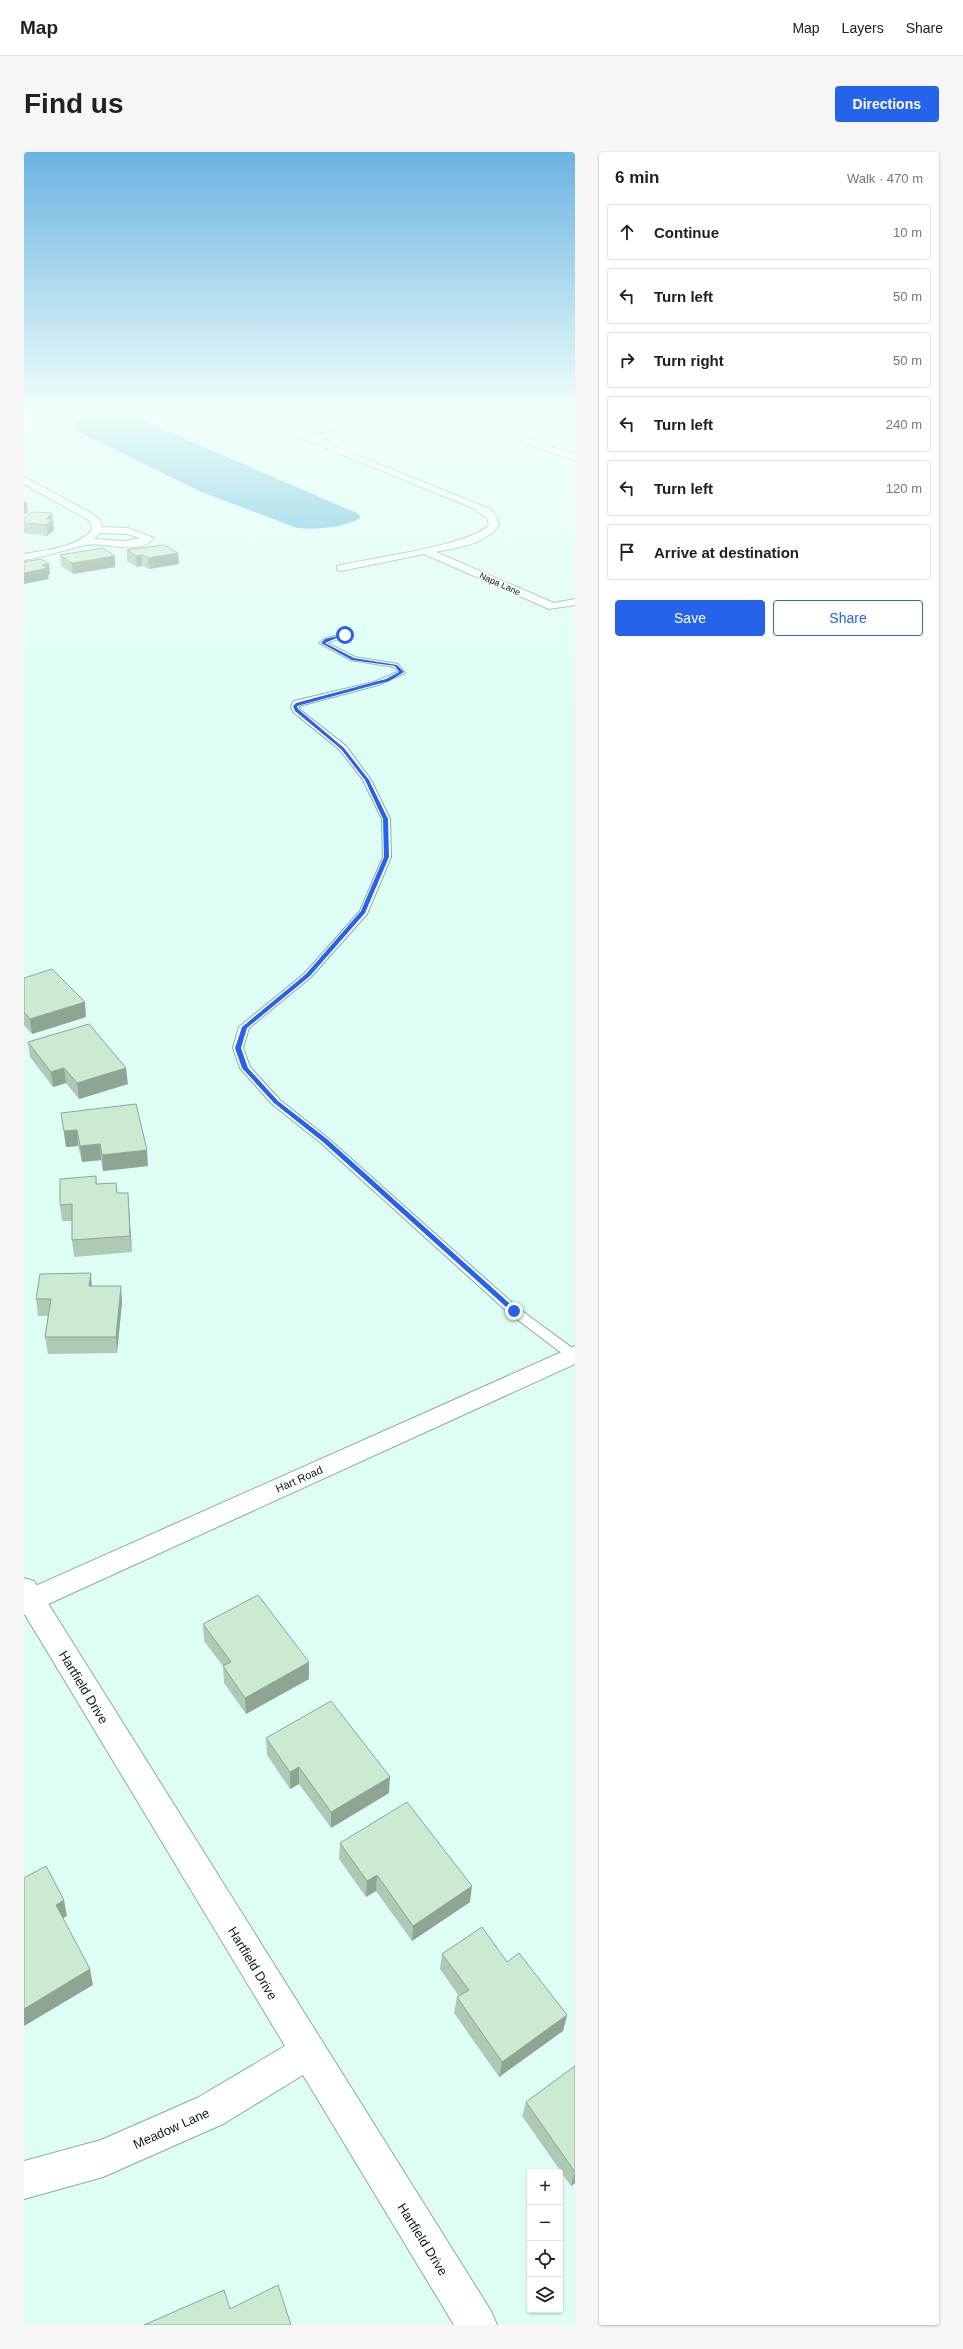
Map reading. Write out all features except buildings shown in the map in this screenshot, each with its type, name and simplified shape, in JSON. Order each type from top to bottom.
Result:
[{"type":"street","points":[[77,509],[95,520],[96,532]]},
{"type":"street","points":[[341,568],[467,542],[487,533],[494,524],[493,517],[489,512],[484,509]]},
{"type":"street","points":[[24,557],[65,549],[96,532],[128,531],[149,538],[141,543],[127,544],[82,541]]},
{"type":"street","name":"Napa Lane","points":[[426,551],[553,607],[575,602]]},
{"type":"street","name":"Hart Road","points":[[26,1598],[574,1354]]},
{"type":"street","name":"Hartfield Drive","points":[[26,1598],[477,2325]]},
{"type":"street","name":"Meadow Lane","points":[[24,2180],[103,2158],[210,2111],[308,2052]]},
{"type":"lane","points":[[345,635],[326,640],[322,643],[353,659],[396,666],[402,672],[388,680],[297,703],[295,706],[296,710],[343,748],[367,780],[386,819],[387,857],[364,912],[308,975],[244,1027],[238,1048],[245,1068],[276,1102],[325,1140],[514,1311],[574,1354]]},
{"type":"water","points":[[248,509],[348,509],[359,514],[360,518],[346,524],[329,528],[297,528]]},
{"type":"route","points":[[345,635],[326,640],[322,643],[342,655],[353,659],[388,663],[396,666],[402,672],[398,676],[376,684],[297,703],[295,706],[296,710],[343,748],[367,780],[386,819],[387,857],[364,912],[308,975],[244,1027],[238,1048],[245,1068],[276,1102],[325,1140],[514,1311]]}]
